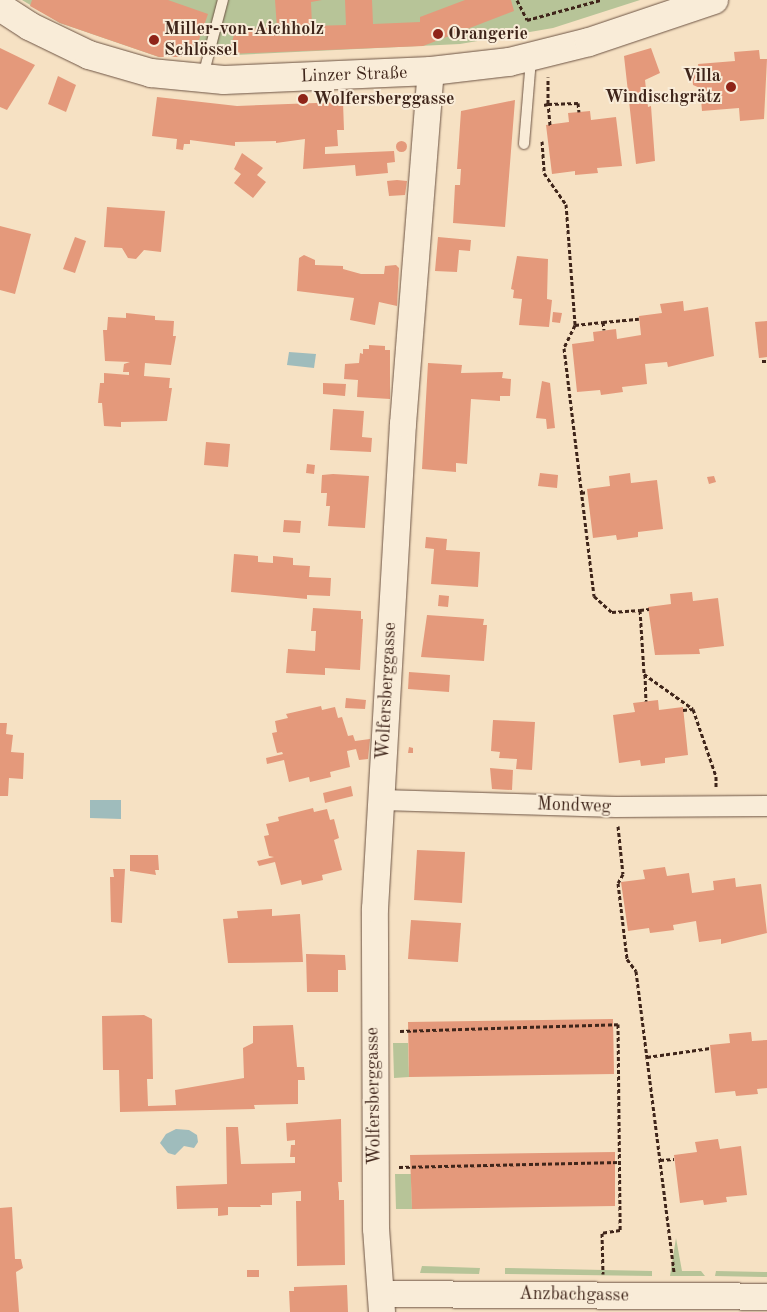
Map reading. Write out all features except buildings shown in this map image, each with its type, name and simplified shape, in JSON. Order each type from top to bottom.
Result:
[{"type":"main road","name":"Linzer Straße","points":[[0,7],[29,26],[89,55],[151,73],[202,80],[431,71],[540,55],[714,0]]},
{"type":"street","name":"Wolfersberggasse","points":[[382,1303],[376,1168],[373,1031],[375,909],[403,424],[431,71]]},
{"type":"street","name":"Mondweg","points":[[382,800],[616,807],[717,808],[767,806]]},
{"type":"street","name":"Anzbachgasse","points":[[382,1303],[603,1296],[693,1302],[767,1297]]},
{"type":"lane","points":[[202,80],[206,56],[223,0]]},
{"type":"lane","points":[[524,144],[540,55]]},
{"type":"path","points":[[517,0],[527,20],[600,0]]},
{"type":"path","points":[[540,55],[550,125]]},
{"type":"path","points":[[543,113],[544,104],[578,104],[580,112]]},
{"type":"path","points":[[542,139],[544,173],[566,204],[575,325],[564,348],[594,596],[612,612],[649,609]]},
{"type":"path","points":[[575,325],[639,319]]},
{"type":"path","points":[[603,322],[604,330]]},
{"type":"path","points":[[762,361],[767,361]]},
{"type":"path","points":[[581,493],[587,492]]},
{"type":"path","points":[[640,610],[646,701]]},
{"type":"path","points":[[644,674],[694,709],[716,776],[717,808]]},
{"type":"path","points":[[683,710],[694,709]]},
{"type":"path","points":[[616,807],[622,874],[618,883],[627,959],[636,971],[660,1160],[693,1302]]},
{"type":"path","points":[[373,1031],[618,1024],[620,1230],[602,1232],[603,1296]]},
{"type":"path","points":[[647,1057],[710,1048]]},
{"type":"path","points":[[660,1160],[674,1159]]},
{"type":"path","points":[[376,1168],[620,1162]]},
{"type":"green space","points":[[22,0],[640,0],[553,28],[460,44],[159,57],[60,23]]},
{"type":"green space","points":[[393,1043],[408,1043],[409,1077],[394,1078]]},
{"type":"green space","points":[[395,1174],[411,1174],[412,1209],[396,1209]]},
{"type":"green space","points":[[676,1238],[682,1271],[701,1271],[705,1276],[670,1276]]},
{"type":"green space","points":[[422,1266],[480,1268],[479,1274],[420,1273]]},
{"type":"green space","points":[[505,1268],[652,1271],[652,1276],[505,1274]]},
{"type":"green space","points":[[716,1271],[767,1272],[767,1277],[715,1276]]},
{"type":"water","points":[[289,352],[316,354],[314,368],[287,365]]},
{"type":"water","points":[[90,800],[121,800],[121,819],[90,818]]},
{"type":"water","points":[[176,1129],[189,1130],[197,1135],[198,1142],[194,1148],[184,1146],[175,1155],[168,1153],[160,1143],[166,1134]]},
{"type":"place","name":"Orangerie","points":[[438,34]]},
{"type":"place","name":"Miller-von-Aichholz Schlössel","points":[[154,40]]},
{"type":"place","name":"Villa Windischgrätz","points":[[731,87]]},
{"type":"place","name":"Wolfersberggasse","points":[[303,99]]}]
